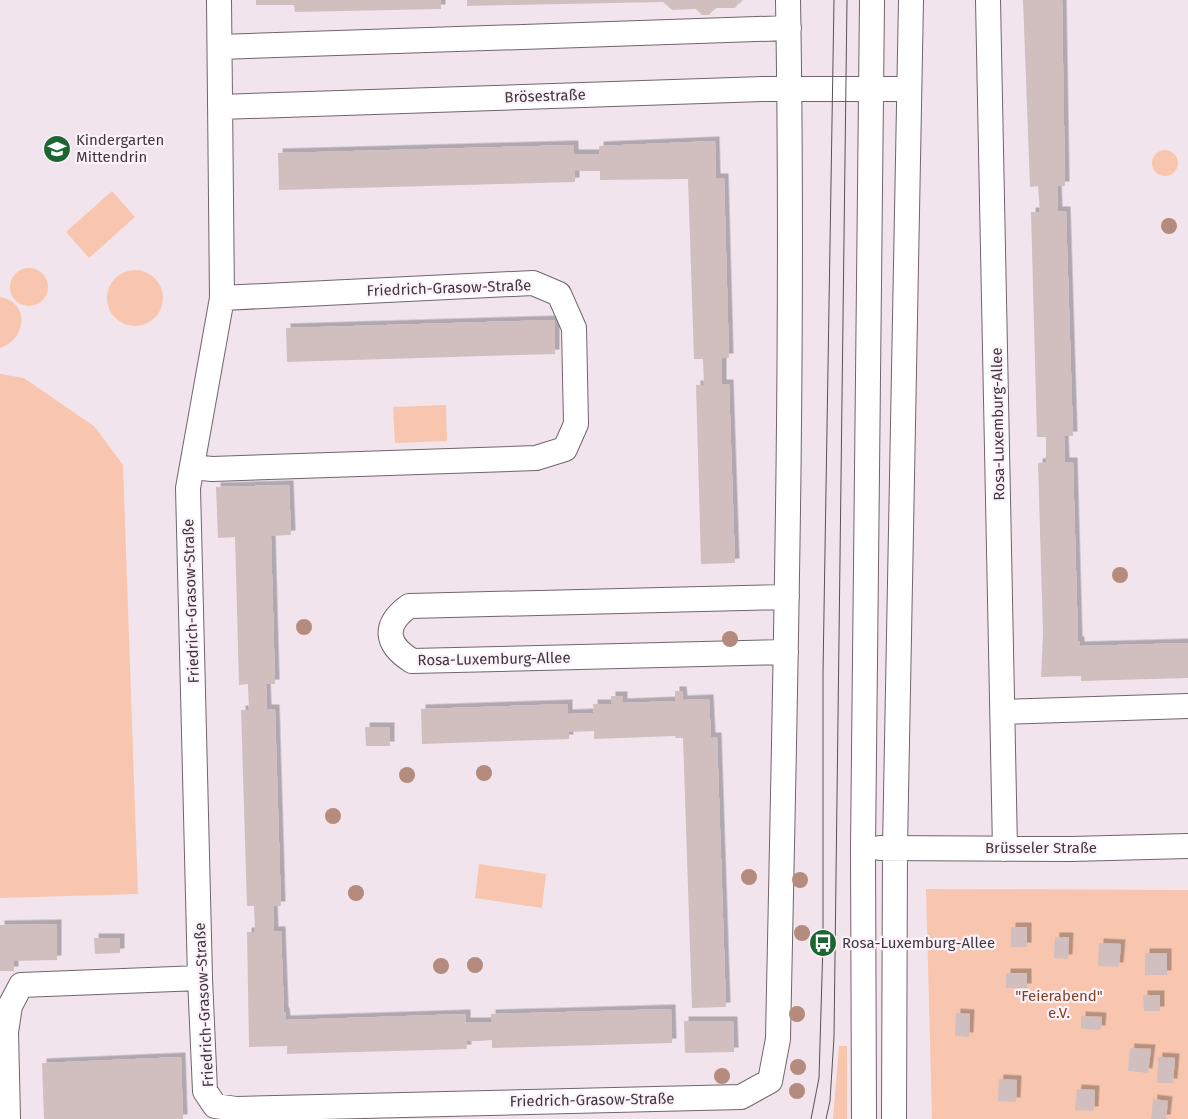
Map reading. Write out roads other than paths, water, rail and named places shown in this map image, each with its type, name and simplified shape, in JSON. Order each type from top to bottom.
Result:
[{"type":"street","name":"Friedrich-Grasow-Straße","points":[[219,0],[222,298],[188,488],[200,978],[205,1091],[215,1106],[236,1109],[741,1097],[770,1081],[778,1039],[786,652]]},
{"type":"street","points":[[786,652],[790,89],[788,0]]},
{"type":"street","points":[[864,1119],[863,848],[872,0]]},
{"type":"street","points":[[894,1119],[895,848],[911,0]]},
{"type":"street","name":"Rosa-Luxemburg-Allee","points":[[988,0],[1004,712],[1005,849]]},
{"type":"street","points":[[220,47],[789,28]]},
{"type":"street","name":"Brösestraße","points":[[220,107],[790,89],[870,89]]},
{"type":"street","points":[[870,89],[909,89]]},
{"type":"street","name":"Friedrich-Grasow-Straße","points":[[192,467],[212,469],[536,458],[565,449],[576,424],[574,328],[559,294],[533,283],[222,298]]},
{"type":"street","name":"Rosa-Luxemburg-Allee","points":[[786,652],[412,662],[396,651],[390,635],[396,615],[409,606],[787,597]]},
{"type":"street","points":[[1004,712],[1188,706]]},
{"type":"street","name":"Brüsseler Straße","points":[[895,848],[1005,849],[1188,846]]},
{"type":"street","points":[[863,848],[895,848]]},
{"type":"street","points":[[8,1119],[6,1032],[10,1006],[21,985],[200,978]]},
{"type":"tram line","points":[[811,1119],[819,1078],[823,943],[823,673],[834,0]]},
{"type":"tram line","points":[[826,1119],[830,1101],[834,1037],[847,0]]},
{"type":"place","name":"Kindergarten Mittendrin","points":[[57,149]]},
{"type":"place","name":"Rosa-Luxemburg-Allee","points":[[823,943]]},
{"type":"park label","name":"\"Feierabend\" e.V.","points":[[1059,1004]]}]
